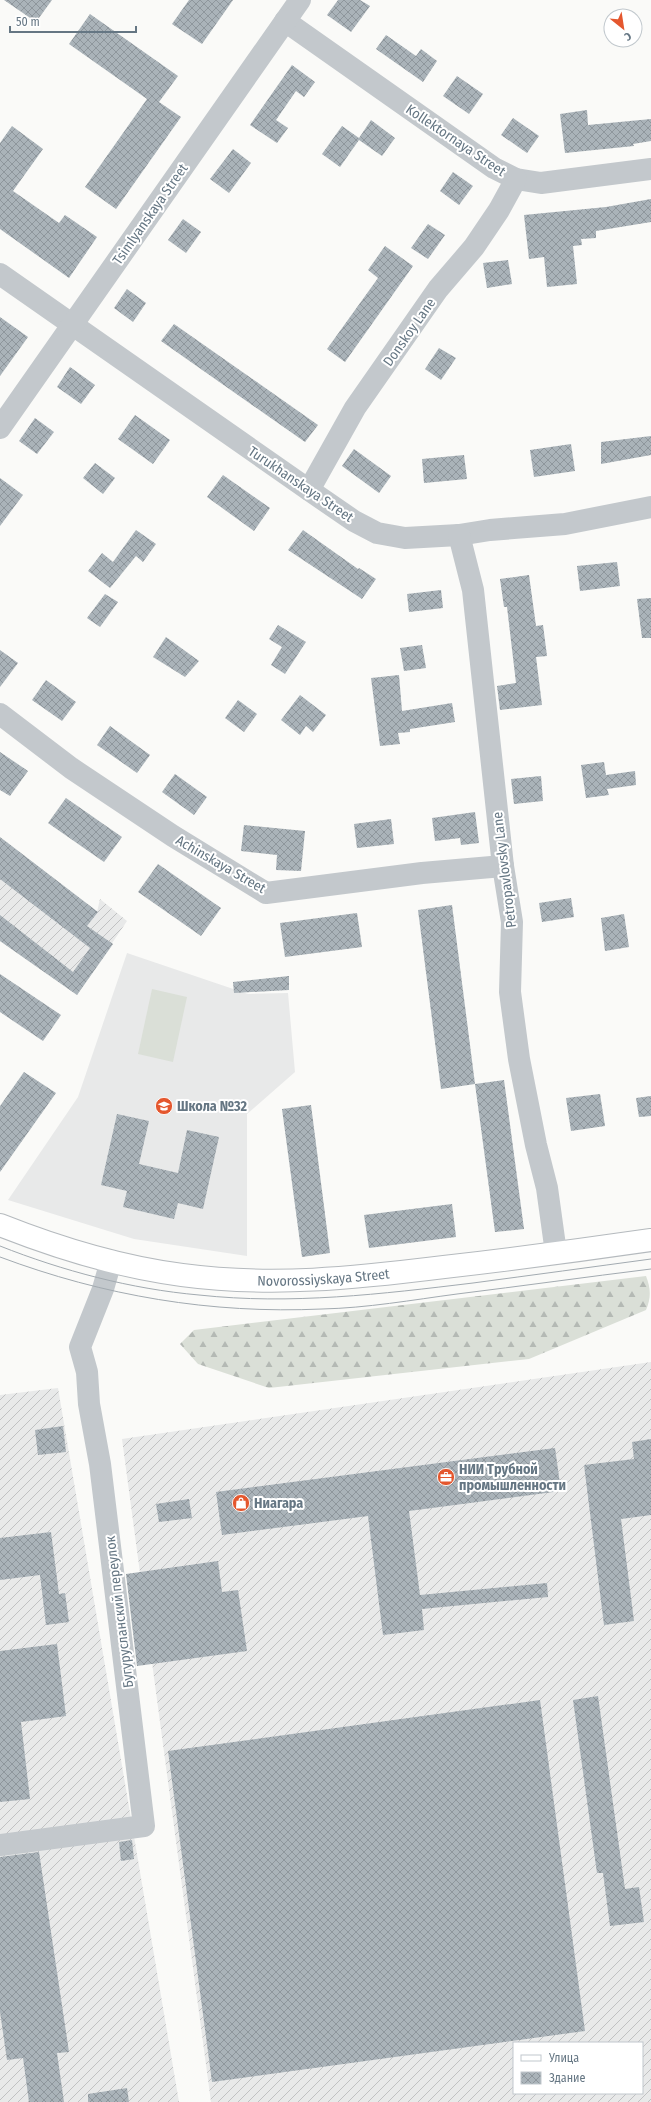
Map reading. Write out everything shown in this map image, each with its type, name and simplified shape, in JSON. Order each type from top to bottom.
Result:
[{"type":"main road","name":"Novorossiyskaya Street","points":[[0,1225],[70,1250],[111,1261],[183,1275],[261,1281],[349,1279],[651,1240]]},
{"type":"street","name":"Tsimlyanskaya Street","points":[[0,428],[300,0]]},
{"type":"street","name":"Kollektornaya Street","points":[[285,21],[494,168],[516,179],[541,183],[651,169]]},
{"type":"street","name":"Donskoy Lane","points":[[309,490],[355,408],[438,289],[474,247],[499,210],[516,179]]},
{"type":"street","name":"Turukhanskaya Street","points":[[0,274],[354,521],[377,533],[406,538],[459,535],[490,530],[565,524],[651,507]]},
{"type":"street","name":"Petropavlovsky Lane","points":[[459,535],[473,590],[503,866],[512,922],[510,992],[519,1059],[536,1145],[547,1188],[556,1253]]},
{"type":"street","name":"Achinskaya Street","points":[[0,714],[71,768],[173,836],[266,894],[422,873],[503,866]]},
{"type":"street","name":"Бугурусланский переулок","points":[[0,1845],[144,1826],[100,1464],[90,1404],[87,1372],[80,1347],[103,1289],[111,1261]]},
{"type":"shaded area","points":[[4,840],[97,912],[100,899],[127,921],[77,995],[0,941],[0,846]]},
{"type":"shaded area","name":"Школа №32","points":[[127,953],[248,994],[288,993],[295,1072],[247,1114],[247,1256],[134,1239],[8,1200],[78,1097]]},
{"type":"shaded area","points":[[651,1362],[651,2102],[211,2102],[122,1439]]},
{"type":"shaded area","points":[[58,1388],[179,2102],[0,2102],[0,1395]]},
{"type":"green space","points":[[152,989],[187,997],[173,1062],[138,1054]]},
{"type":"green space","points":[[646,1276],[650,1293],[646,1310],[529,1359],[269,1388],[198,1364],[180,1344],[194,1330]]},
{"type":"building","points":[[4,0],[52,0],[36,22]]},
{"type":"building","points":[[189,0],[233,0],[202,44],[172,24]]},
{"type":"building","points":[[338,0],[360,0],[370,6],[351,32],[327,15]]},
{"type":"building","points":[[90,14],[178,76],[159,102],[181,117],[116,209],[85,187],[147,99],[69,44]]},
{"type":"building","points":[[386,35],[416,56],[421,49],[437,61],[423,82],[376,49]]},
{"type":"building","points":[[292,65],[315,82],[304,97],[296,91],[276,120],[288,128],[277,143],[250,125]]},
{"type":"building","points":[[457,76],[483,94],[469,114],[443,96]]},
{"type":"building","points":[[587,110],[588,125],[651,119],[651,141],[633,144],[634,146],[565,153],[560,114]]},
{"type":"building","points":[[513,118],[539,136],[527,153],[501,135]]},
{"type":"building","points":[[371,120],[395,138],[382,156],[359,140],[340,167],[322,154],[342,126],[359,138]]},
{"type":"building","points":[[12,126],[43,149],[13,191],[59,223],[65,215],[97,237],[69,278],[0,229],[0,143]]},
{"type":"building","points":[[233,149],[251,163],[229,193],[210,179]]},
{"type":"building","points":[[453,172],[473,186],[459,205],[440,191]]},
{"type":"building","points":[[651,199],[651,222],[596,231],[596,238],[581,239],[582,245],[573,246],[577,284],[547,287],[544,257],[529,259],[524,215],[606,207]]},
{"type":"building","points":[[183,219],[201,232],[186,253],[168,240]]},
{"type":"building","points":[[428,224],[445,235],[428,259],[411,248]]},
{"type":"building","points":[[385,246],[413,266],[345,362],[327,349],[378,278],[368,270]]},
{"type":"building","points":[[508,260],[512,284],[487,288],[483,263]]},
{"type":"building","points":[[127,289],[146,303],[133,322],[114,308]]},
{"type":"building","points":[[0,317],[28,337],[0,376]]},
{"type":"building","points":[[174,324],[318,425],[305,442],[161,341]]},
{"type":"building","points":[[439,348],[456,358],[441,380],[425,369]]},
{"type":"building","points":[[70,367],[95,385],[81,404],[57,387]]},
{"type":"building","points":[[135,415],[170,440],[153,464],[118,439]]},
{"type":"building","points":[[35,418],[54,432],[37,454],[19,441]]},
{"type":"building","points":[[651,436],[651,455],[601,464],[601,442]]},
{"type":"building","points":[[571,444],[575,471],[534,477],[530,450]]},
{"type":"building","points":[[354,449],[391,476],[379,493],[342,466]]},
{"type":"building","points":[[464,455],[467,479],[424,483],[422,459]]},
{"type":"building","points":[[95,463],[115,478],[103,494],[83,478]]},
{"type":"building","points":[[223,475],[270,508],[254,531],[207,497]]},
{"type":"building","points":[[0,478],[23,495],[0,526]]},
{"type":"building","points":[[136,530],[156,544],[143,562],[136,556],[110,588],[88,571],[102,553],[113,562]]},
{"type":"building","points":[[303,530],[358,569],[359,568],[376,579],[362,599],[288,550]]},
{"type":"building","points":[[617,562],[620,586],[580,591],[577,566]]},
{"type":"building","points":[[529,575],[536,626],[543,625],[547,656],[536,657],[542,705],[500,710],[497,686],[516,683],[507,607],[504,607],[500,579]]},
{"type":"building","points":[[441,590],[443,608],[409,612],[407,594]]},
{"type":"building","points":[[105,594],[118,602],[100,627],[87,618]]},
{"type":"building","points":[[651,598],[651,638],[642,638],[637,599]]},
{"type":"building","points":[[278,625],[306,642],[285,674],[271,665],[282,647],[269,639]]},
{"type":"building","points":[[166,637],[199,661],[185,677],[153,657]]},
{"type":"building","points":[[422,645],[426,668],[404,671],[400,648]]},
{"type":"building","points":[[0,650],[18,663],[0,687]]},
{"type":"building","points":[[399,675],[402,711],[452,703],[455,722],[410,729],[410,732],[398,733],[400,744],[380,746],[371,678]]},
{"type":"building","points":[[46,680],[76,702],[62,721],[32,700]]},
{"type":"building","points":[[300,695],[326,715],[313,732],[306,726],[300,735],[281,720]]},
{"type":"building","points":[[238,700],[257,714],[244,732],[225,718]]},
{"type":"building","points":[[110,726],[150,755],[137,773],[97,745]]},
{"type":"building","points":[[0,752],[28,771],[10,796],[0,790]]},
{"type":"building","points":[[604,762],[606,775],[635,771],[636,785],[607,789],[609,795],[586,798],[581,765]]},
{"type":"building","points":[[175,774],[207,797],[194,815],[162,792]]},
{"type":"building","points":[[541,776],[543,801],[514,804],[511,779]]},
{"type":"building","points":[[66,798],[122,837],[104,862],[48,823]]},
{"type":"building","points":[[475,812],[479,843],[461,845],[460,838],[435,841],[432,818]]},
{"type":"building","points":[[391,819],[394,844],[357,848],[354,824]]},
{"type":"building","points":[[244,825],[305,831],[301,871],[276,870],[277,855],[241,851]]},
{"type":"building","points":[[0,837],[98,912],[87,926],[113,944],[77,995],[0,941],[0,915],[73,972],[90,948],[0,879]]},
{"type":"building","points":[[158,864],[221,908],[201,936],[138,892]]},
{"type":"building","points":[[571,898],[574,917],[542,922],[539,903]]},
{"type":"building","points":[[452,905],[475,1084],[441,1089],[418,910]]},
{"type":"building","points":[[357,913],[362,947],[285,957],[280,923]]},
{"type":"building","points":[[624,914],[629,947],[605,951],[601,918]]},
{"type":"building","points":[[0,974],[61,1015],[43,1041],[0,1012]]},
{"type":"building","points":[[289,976],[289,990],[234,993],[233,982]]},
{"type":"building","points":[[24,1072],[56,1093],[0,1172],[0,1106]]},
{"type":"building","points":[[504,1080],[524,1229],[495,1232],[475,1084]]},
{"type":"building","points":[[600,1094],[605,1126],[571,1131],[566,1098]]},
{"type":"building","points":[[651,1096],[651,1116],[639,1117],[636,1098]]},
{"type":"building","points":[[311,1105],[330,1253],[302,1257],[282,1109]]},
{"type":"building","points":[[117,1114],[149,1121],[139,1164],[178,1173],[187,1130],[219,1137],[203,1209],[178,1203],[174,1219],[123,1207],[127,1191],[101,1185]]},
{"type":"building","points":[[452,1204],[456,1237],[369,1248],[364,1215]]},
{"type":"building","points":[[63,1426],[66,1452],[38,1455],[35,1430]]},
{"type":"building","points":[[651,1439],[651,1515],[621,1519],[634,1621],[604,1625],[584,1465],[634,1459],[632,1442]]},
{"type":"building","points":[[555,1448],[561,1491],[409,1511],[420,1595],[547,1583],[548,1597],[422,1609],[424,1630],[383,1635],[368,1516],[222,1535],[216,1492]]},
{"type":"building","points":[[189,1499],[192,1518],[159,1522],[156,1504]]},
{"type":"building","points":[[51,1532],[59,1594],[65,1593],[69,1622],[46,1625],[40,1575],[0,1580],[0,1538]]},
{"type":"building","points":[[218,1561],[222,1592],[238,1590],[247,1651],[137,1666],[126,1574]]},
{"type":"building","points":[[57,1644],[66,1716],[21,1722],[30,1799],[0,1802],[0,1651]]},
{"type":"building","points":[[598,1696],[625,1889],[639,1887],[644,1922],[610,1926],[603,1873],[597,1873],[573,1700]]},
{"type":"building","points":[[540,1700],[585,2031],[212,2082],[168,1751]]},
{"type":"building","points":[[132,1840],[134,1859],[121,1861],[119,1842]]},
{"type":"building","points":[[39,1852],[69,2052],[57,2053],[64,2102],[29,2102],[23,2058],[7,2060],[0,2012],[0,1857]]},
{"type":"building","points":[[127,2088],[129,2102],[88,2102],[88,2094]]},
{"type":"tram line","points":[[0,1246],[73,1271],[98,1278],[148,1288],[199,1295],[268,1299],[336,1297],[405,1291],[651,1259]]},
{"type":"tram line","points":[[0,1257],[39,1271],[79,1282],[158,1300],[199,1305],[281,1310],[373,1305],[651,1269]]},
{"type":"place","name":"Школа №32","points":[[164,1106]]},
{"type":"place","name":"НИИ Трубной промышленности","points":[[446,1477]]},
{"type":"place","name":"Ниагара","points":[[241,1503]]}]
